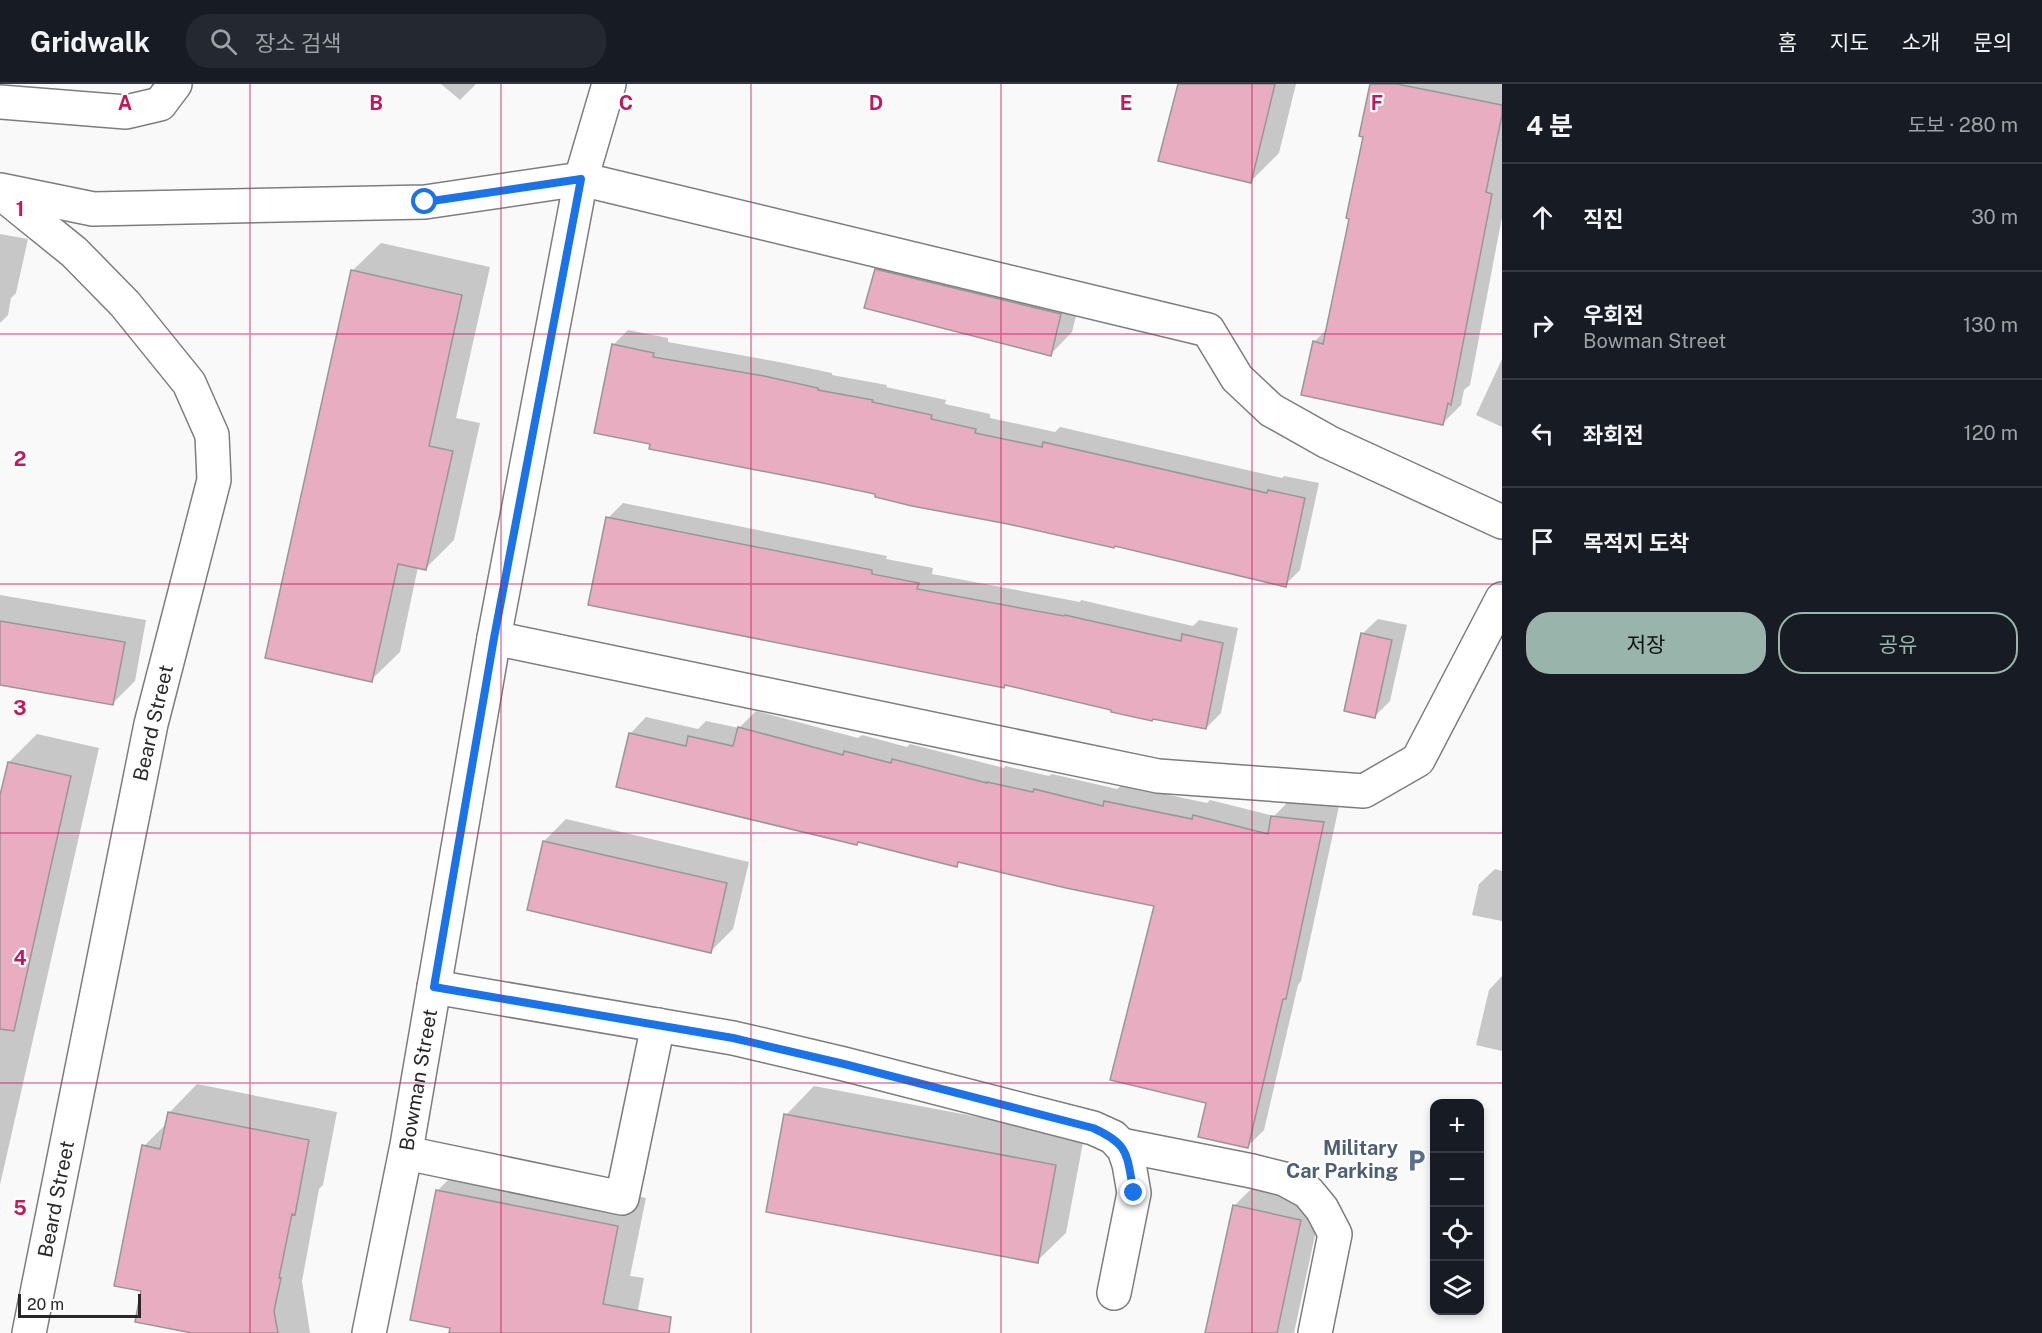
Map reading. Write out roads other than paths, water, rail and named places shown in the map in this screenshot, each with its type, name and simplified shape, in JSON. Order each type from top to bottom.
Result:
[{"type":"lane","points":[[0,102],[126,112],[160,104],[175,84]]},
{"type":"lane","name":"Bowman Street","points":[[369,1333],[406,1153],[494,638],[581,179],[609,84]]},
{"type":"lane","points":[[0,191],[93,209],[104,209],[425,202],[581,179],[1208,330],[1237,378],[1271,410],[1328,442],[1502,522]]},
{"type":"lane","name":"Beard Street","points":[[0,191],[74,252],[125,304],[189,383],[212,435],[214,480],[151,724],[29,1333]]},
{"type":"lane","points":[[494,638],[1158,776],[1364,791],[1418,760],[1502,599]]},
{"type":"lane","points":[[434,987],[733,1038],[822,1058],[1093,1128],[1113,1137],[1121,1145],[1129,1164],[1134,1193],[1114,1293]]},
{"type":"lane","points":[[406,1153],[622,1198],[658,1025]]},
{"type":"lane","points":[[1121,1145],[1284,1179],[1308,1192],[1322,1209],[1335,1234],[1315,1333]]},
{"type":"place","name":"Military Car Parking","points":[[1416,1160]]}]
